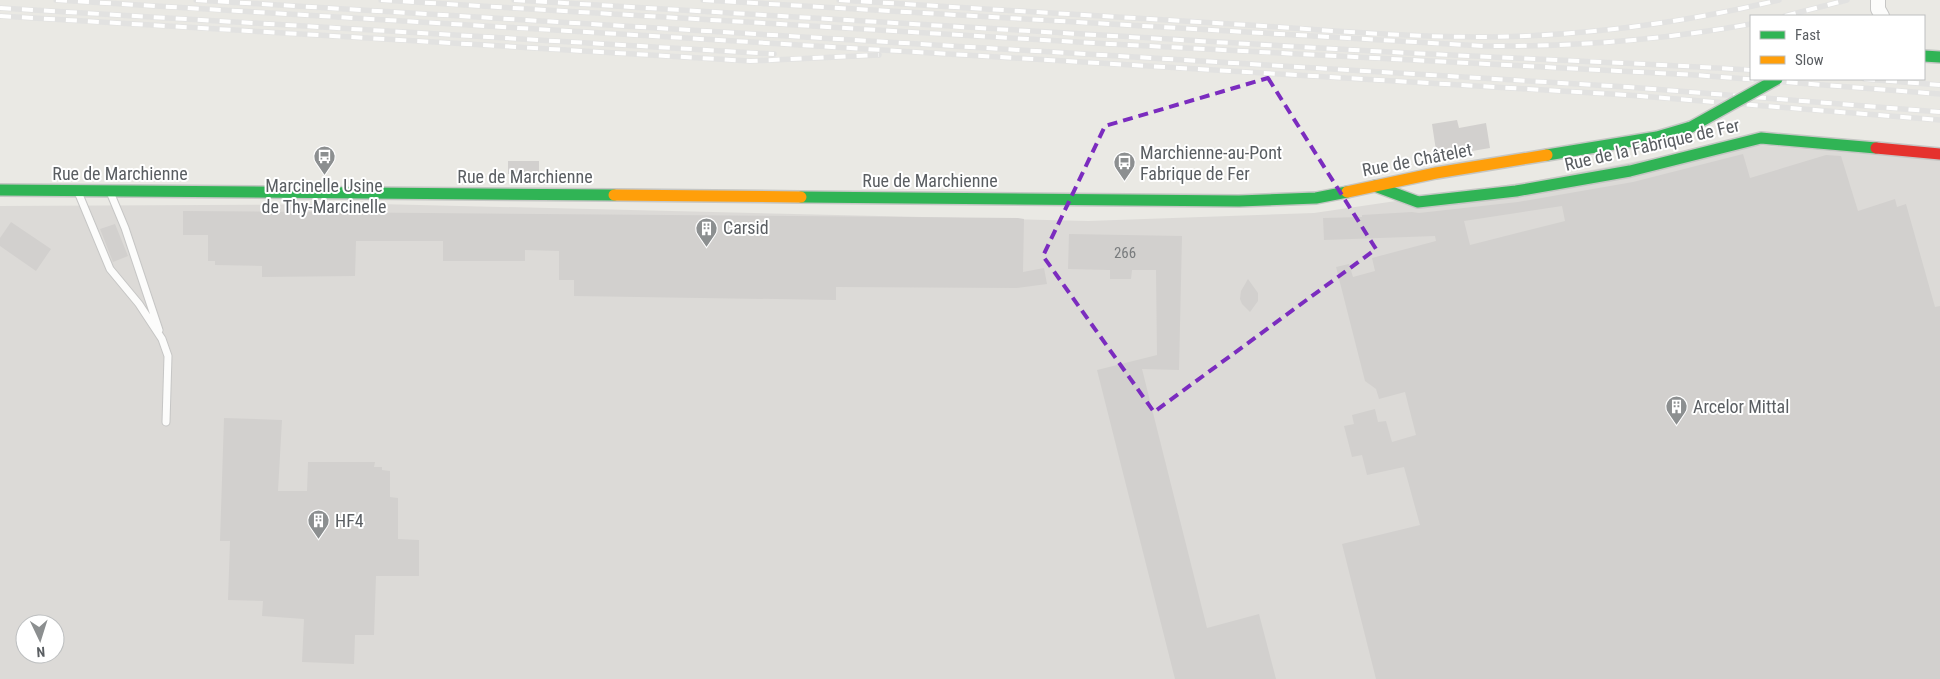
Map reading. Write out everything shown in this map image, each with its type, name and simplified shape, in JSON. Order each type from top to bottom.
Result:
[{"type":"main road","points":[[1925,56],[1940,57]]},
{"type":"main road","name":"Rue de Châtelet","points":[[1049,199],[1239,201],[1316,198],[1436,173],[1657,137],[1690,127],[1775,80]]},
{"type":"main road","name":"Rue de la Fabrique de Fer","points":[[1375,186],[1418,202],[1516,191],[1630,171],[1761,138],[1940,154]]},
{"type":"main road","name":"Rue de Marchienne","points":[[0,190],[1049,199]]},
{"type":"lane","points":[[78,191],[110,269],[139,304],[162,339]]},
{"type":"lane","points":[[110,191],[125,228],[168,356],[166,422]]},
{"type":"highlighted area","points":[[1268,78],[1376,249],[1154,412],[1043,256],[1105,126]]},
{"type":"shaded area","points":[[1732,143],[1940,160],[1940,679],[0,679],[0,206],[378,204],[1088,221],[1314,213],[1533,181]]},
{"type":"building","points":[[1457,120],[1459,128],[1486,123],[1490,148],[1437,157],[1432,124]]},
{"type":"building","name":"Arcelor Mittal","points":[[1743,154],[1750,178],[1826,155],[1841,156],[1858,211],[1895,199],[1897,207],[1906,204],[1935,307],[1940,306],[1940,679],[1376,679],[1342,544],[1420,525],[1404,467],[1367,475],[1362,455],[1352,457],[1344,426],[1354,424],[1352,415],[1375,409],[1378,422],[1386,421],[1392,442],[1416,435],[1405,392],[1379,399],[1376,389],[1365,381],[1336,267],[1349,264],[1353,277],[1375,271],[1372,258],[1436,241],[1435,236],[1324,240],[1323,218],[1419,213],[1518,202],[1633,182]],"holes":[[[1562,206],[1565,221],[1470,245],[1464,221]]]},
{"type":"building","points":[[508,161],[539,161],[539,174],[508,174]]},
{"type":"building","points":[[183,211],[1018,218],[1024,219],[1023,272],[1044,268],[1047,284],[1017,288],[836,287],[836,300],[574,296],[574,280],[559,280],[559,251],[525,250],[525,261],[443,261],[443,241],[356,241],[355,276],[262,277],[262,266],[215,265],[215,261],[208,261],[208,235],[183,235]]},
{"type":"building","points":[[11,222],[51,249],[36,271],[0,246],[0,238]]},
{"type":"building","points":[[115,224],[128,256],[113,262],[100,229]]},
{"type":"building","points":[[1069,234],[1182,236],[1179,370],[1142,369],[1207,628],[1259,614],[1276,679],[1175,679],[1097,370],[1157,355],[1156,270],[1132,270],[1131,279],[1110,279],[1110,270],[1068,269]]},
{"type":"building","points":[[1248,279],[1258,293],[1258,301],[1250,312],[1240,299],[1241,291]]},
{"type":"building","name":"HF4","points":[[224,418],[282,420],[278,491],[307,491],[308,462],[375,462],[374,467],[382,467],[382,470],[390,471],[390,497],[398,498],[398,539],[419,540],[419,576],[376,576],[374,635],[355,635],[354,664],[302,662],[304,619],[262,616],[263,601],[228,600],[230,541],[220,541]]},
{"type":"railway","points":[[56,0],[1627,95],[1940,120]]},
{"type":"railway","points":[[196,0],[1628,87],[1940,112]]},
{"type":"railway","points":[[381,0],[1110,44],[1750,79]]},
{"type":"railway","points":[[514,0],[1372,51],[1750,70]]},
{"type":"railway","points":[[703,0],[1483,46],[1584,44],[1651,38],[1750,24]]},
{"type":"railway","points":[[839,0],[1452,37],[1526,36],[1590,32],[1716,14],[1779,0]]},
{"type":"railway","points":[[1789,15],[1847,0]]},
{"type":"railway","points":[[0,8],[774,54]]},
{"type":"railway","points":[[0,16],[750,61],[879,55]]},
{"type":"railway","points":[[1759,80],[1940,94]]},
{"type":"railway","points":[[1877,80],[1940,85]]},
{"type":"traffic: fast","points":[[1925,56],[1940,57]]},
{"type":"traffic: fast","points":[[1691,127],[1775,80]]},
{"type":"traffic: fast","points":[[1547,155],[1657,137],[1691,127]]},
{"type":"traffic: fast","points":[[1375,186],[1418,202],[1516,191],[1630,171],[1761,138],[1876,148]]},
{"type":"traffic: fast","points":[[0,190],[614,195]]},
{"type":"traffic: fast","points":[[801,197],[1239,201],[1316,198],[1347,192]]},
{"type":"traffic: slow","points":[[1347,192],[1436,173],[1547,155]]},
{"type":"traffic: slow","points":[[614,195],[801,197]]},
{"type":"traffic: jam","points":[[1876,148],[1940,154]]},
{"type":"place","name":"Marcinelle Usine de Thy-Marcinelle","points":[[324,175]]},
{"type":"place","name":"Marchienne-au-Pont Fabrique de Fer","points":[[1124,182]]},
{"type":"place","name":"Carsid","points":[[707,247]]},
{"type":"place","name":"Arcelor Mittal","points":[[1677,426]]},
{"type":"place","name":"HF4","points":[[319,540]]}]
